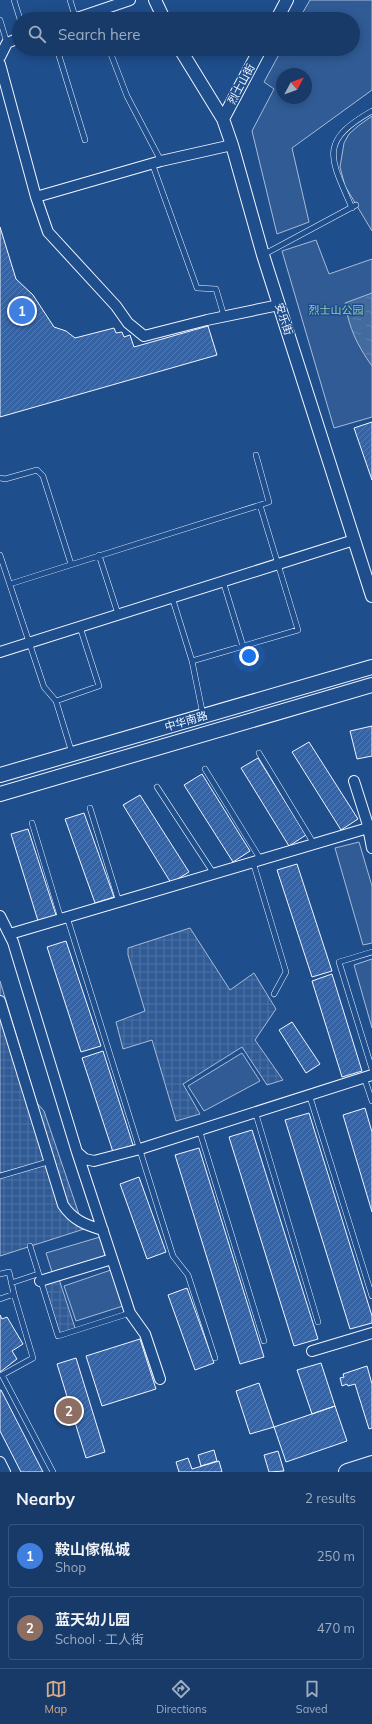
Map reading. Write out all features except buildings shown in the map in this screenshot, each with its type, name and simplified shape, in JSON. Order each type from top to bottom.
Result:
[{"type":"main road","name":"中华南路","points":[[0,775],[372,666]]},
{"type":"main road","name":"中华南路","points":[[0,794],[372,685]]},
{"type":"main road","points":[[347,1472],[372,1464]]},
{"type":"street","points":[[104,12],[130,0]]},
{"type":"street","points":[[155,0],[161,12]]},
{"type":"street","points":[[281,12],[287,0]]},
{"type":"street","points":[[0,57],[7,43],[12,41]]},
{"type":"street","name":"安乐街","points":[[184,56],[223,120],[232,145],[262,255],[372,596]]},
{"type":"street","name":"烈士山街","points":[[223,120],[256,56]]},
{"type":"street","points":[[0,64],[36,197],[48,232],[116,306],[128,323],[144,336],[224,316],[279,305]]},
{"type":"street","points":[[36,197],[156,162],[232,145]]},
{"type":"street","points":[[0,652],[354,540]]},
{"type":"street","points":[[354,781],[368,828],[372,848]]},
{"type":"street","points":[[10,934],[368,828]]},
{"type":"street","points":[[0,916],[13,942],[77,1152],[130,1313],[145,1334],[160,1379]]},
{"type":"street","points":[[0,1001],[51,1161],[63,1205],[70,1215],[83,1224],[103,1230]]},
{"type":"street","points":[[77,1152],[85,1159],[94,1161],[140,1149],[368,1076]]},
{"type":"street","points":[[86,1180],[94,1161]]},
{"type":"street","points":[[38,1278],[112,1259]]},
{"type":"street","points":[[312,1351],[372,1333]]},
{"type":"street","points":[[0,1462],[5,1472]]},
{"type":"lane","points":[[14,0],[18,12]]},
{"type":"lane","points":[[70,0],[73,12]]},
{"type":"lane","points":[[0,20],[7,43]]},
{"type":"lane","points":[[60,56],[85,140]]},
{"type":"lane","points":[[112,56],[127,96],[156,162],[196,288],[216,289],[224,316]]},
{"type":"lane","points":[[262,255],[354,206],[334,165],[332,156],[334,146],[343,132],[353,121],[372,111]]},
{"type":"lane","points":[[10,584],[269,502],[256,455]]},
{"type":"lane","points":[[0,478],[5,479],[37,470],[43,476],[72,564]]},
{"type":"lane","points":[[192,661],[298,630],[260,505]]},
{"type":"lane","points":[[0,554],[44,687],[56,701],[72,754]]},
{"type":"lane","points":[[99,555],[118,614]]},
{"type":"lane","points":[[223,581],[243,646]]},
{"type":"lane","points":[[172,598],[192,661],[204,716]]},
{"type":"lane","points":[[56,701],[99,686],[80,627]]},
{"type":"lane","points":[[259,753],[314,844]]},
{"type":"lane","points":[[205,769],[257,861],[286,972],[274,994]]},
{"type":"lane","points":[[157,787],[214,874]]},
{"type":"lane","points":[[90,808],[119,902]]},
{"type":"lane","points":[[32,823],[140,1149],[173,1256],[188,1275],[215,1358]]},
{"type":"lane","points":[[372,952],[339,962],[372,1070]]},
{"type":"lane","points":[[368,1076],[372,1101]]},
{"type":"lane","points":[[309,1094],[372,1296]]},
{"type":"lane","points":[[255,1111],[318,1322]]},
{"type":"lane","points":[[199,1129],[264,1341]]},
{"type":"lane","points":[[0,1176],[51,1161]]},
{"type":"lane","points":[[30,1246],[38,1278],[58,1336],[130,1313]]},
{"type":"lane","points":[[0,1274],[9,1272],[33,1358],[2,1375],[53,1472]]},
{"type":"lane","points":[[11,1283],[38,1278]]},
{"type":"lane","points":[[0,1299],[14,1294]]},
{"type":"shaded area","points":[[310,0],[372,0],[372,90],[292,148],[309,222],[277,234],[252,131],[274,89],[264,82],[278,56],[360,56],[360,12],[303,12]]},
{"type":"shaded area","points":[[372,116],[372,231],[345,186],[340,167],[344,143],[349,134]]},
{"type":"shaded area","name":"烈士山公园","points":[[316,240],[329,274],[372,259],[372,417],[334,428],[282,251]]},
{"type":"shaded area","points":[[359,842],[372,886],[372,943],[363,945],[335,848]]},
{"type":"shaded area","points":[[190,928],[230,990],[254,973],[276,1009],[255,1040],[283,1080],[267,1085],[242,1047],[183,1084],[200,1114],[176,1121],[152,1040],[123,1049],[116,1022],[145,1011],[128,955],[128,948]]},
{"type":"shaded area","points":[[372,959],[372,1028],[354,965]]},
{"type":"shaded area","points":[[0,981],[37,1103],[44,1111],[84,1229],[0,1256]]},
{"type":"shaded area","points":[[242,1053],[260,1081],[204,1111],[188,1086]]},
{"type":"shaded area","points":[[100,1237],[105,1256],[52,1272],[46,1253]]},
{"type":"shaded area","points":[[111,1270],[123,1306],[76,1321],[64,1286]]},
{"type":"shaded area","points":[[58,1276],[76,1331],[58,1336],[40,1281]]},
{"type":"water","points":[[372,293],[372,366],[354,336],[345,303]]},
{"type":"place","name":"鞍山傢俬城","points":[[22,311]]},
{"type":"place","name":"蓝天幼儿园","points":[[69,1411]]}]
